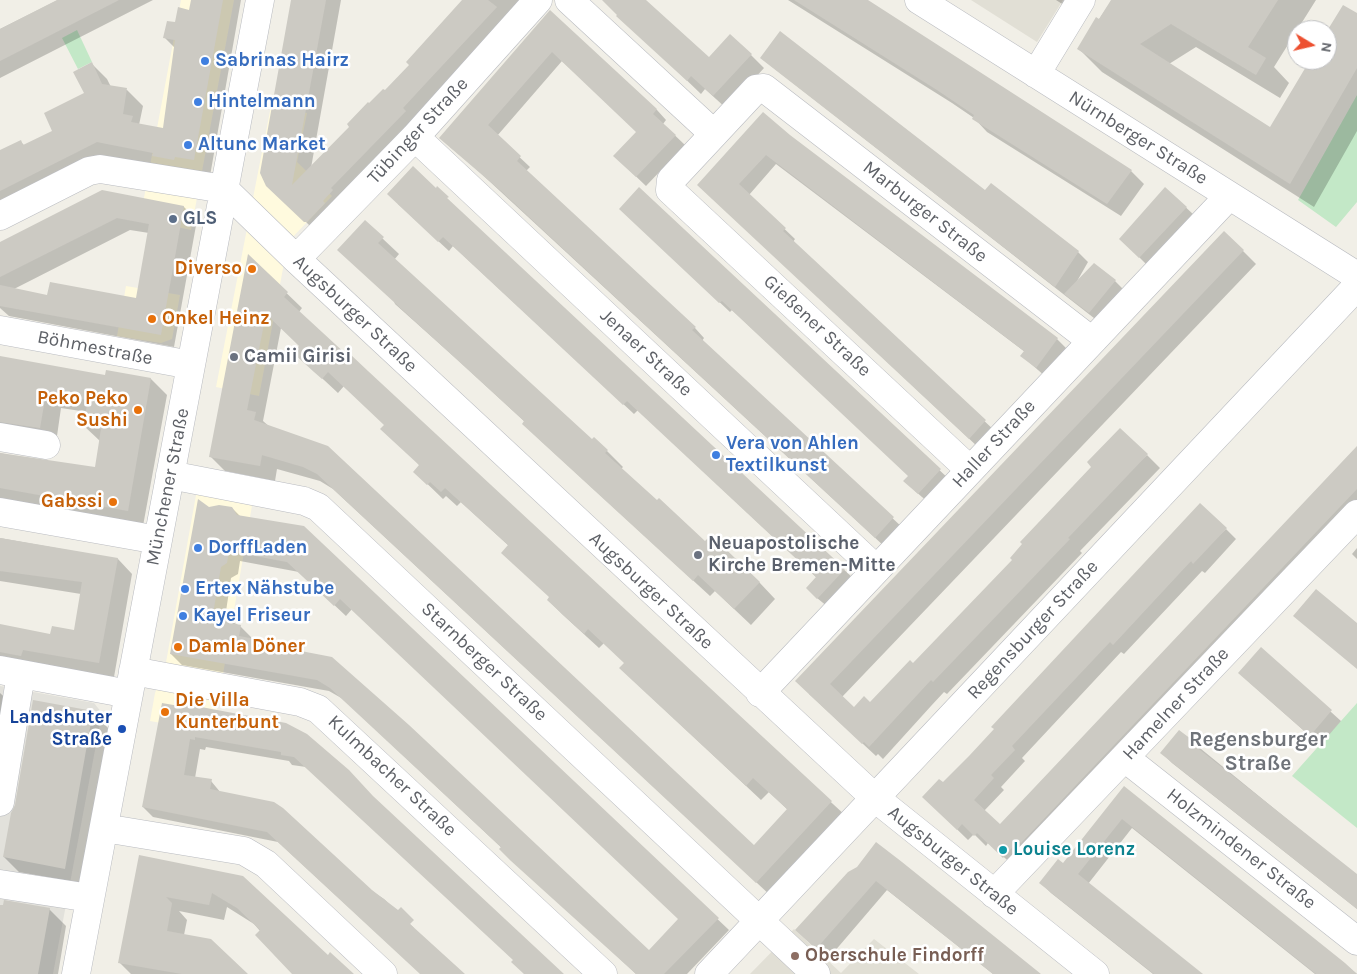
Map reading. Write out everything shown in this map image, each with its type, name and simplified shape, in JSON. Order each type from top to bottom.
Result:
[{"type":"street","name":"Münchener Straße","points":[[76,974],[260,0]]},
{"type":"street","name":"Tübinger Straße","points":[[296,259],[415,137],[538,0]]},
{"type":"street","points":[[569,0],[714,134]]},
{"type":"street","name":"Nürnberger Straße","points":[[919,0],[1357,276]]},
{"type":"street","points":[[1036,74],[1081,0]]},
{"type":"street","name":"Marburger Straße","points":[[714,134],[756,89],[764,88],[1092,341]]},
{"type":"street","name":"Gießener Straße","points":[[714,134],[671,180],[670,190],[970,470]]},
{"type":"street","name":"Jenaer Straße","points":[[415,137],[876,569]]},
{"type":"street","points":[[0,216],[89,171],[100,169],[224,189]]},
{"type":"street","name":"Augsburger Straße","points":[[224,189],[296,259],[875,798],[1095,974]]},
{"type":"street","name":"Haller Straße","points":[[760,692],[1229,196]]},
{"type":"street","name":"Regensburger Straße","points":[[709,974],[1357,286]]},
{"type":"street","name":"Böhmestraße","points":[[0,330],[191,366]]},
{"type":"street","points":[[0,437],[46,445]]},
{"type":"street","name":"Starnberger Straße","points":[[170,476],[304,501],[318,507],[816,974]]},
{"type":"street","points":[[0,512],[158,540]]},
{"type":"street","name":"Hamelner Straße","points":[[994,894],[1357,514]]},
{"type":"street","points":[[0,802],[10,672]]},
{"type":"street","name":"Kulmbacher Straße","points":[[10,672],[131,682],[300,702],[318,709],[603,974]]},
{"type":"street","name":"Holzmindener Straße","points":[[1125,758],[1357,941]]},
{"type":"street","points":[[104,828],[244,851],[266,864],[383,974]]},
{"type":"street","points":[[0,884],[90,898]]},
{"type":"shaded area","points":[[181,0],[234,0],[191,230],[140,219]]},
{"type":"shaded area","points":[[971,0],[1063,0],[1037,42]]},
{"type":"shaded area","points":[[271,106],[307,113],[297,162],[332,196],[288,242],[259,396],[216,387]]},
{"type":"shaded area","points":[[126,286],[180,295],[172,339],[161,343],[117,336]]},
{"type":"shaded area","points":[[198,484],[254,494],[213,732],[150,721],[155,693],[165,668]]},
{"type":"shaded area","points":[[0,686],[94,703],[102,713],[53,974],[0,974]]},
{"type":"shaded area","name":"Oberschule Findorff","points":[[794,929],[841,973],[874,939],[919,974],[750,974]]},
{"type":"green space","points":[[77,30],[92,62],[78,69],[62,38]]},
{"type":"green space","points":[[1357,95],[1357,202],[1336,227],[1298,200]]},
{"type":"green space","points":[[1357,703],[1357,828],[1292,776]]},
{"type":"building","points":[[57,0],[119,0],[0,61],[0,29]]},
{"type":"building","points":[[191,0],[223,0],[194,160],[175,157],[174,160],[152,156],[153,153],[97,142],[0,191],[0,150],[21,140],[23,145],[52,131],[44,113],[84,93],[73,72],[92,62],[102,84],[127,88],[123,114],[133,116],[131,122],[163,128],[175,40],[163,38],[167,21],[175,22],[178,7],[189,10]]},
{"type":"building","points":[[291,0],[326,0],[292,185],[349,127],[347,124],[368,102],[383,89],[385,90],[409,65],[406,62],[462,0],[488,0],[497,7],[403,108],[406,111],[331,188],[333,190],[323,201],[325,203],[307,222],[304,222],[266,186],[260,173]]},
{"type":"building","points":[[602,0],[646,0],[709,57],[730,34],[752,54],[713,96],[691,76],[687,81],[616,16]]},
{"type":"building","points":[[794,0],[868,0],[1132,170],[1107,204],[972,119],[974,115],[937,90]]},
{"type":"building","points":[[1111,0],[1278,0],[1248,47],[1266,58],[1256,75],[1171,24],[1140,44],[1270,127],[1304,70],[1337,70],[1337,20],[1334,20],[1343,5],[1357,13],[1357,68],[1290,184],[1077,49],[1096,17],[1099,19]]},
{"type":"building","points":[[550,10],[657,109],[653,114],[676,135],[636,177],[613,156],[636,132],[552,52],[488,125],[521,156],[517,161],[696,327],[692,330],[894,517],[875,538],[501,191],[439,138]]},
{"type":"building","points":[[780,31],[985,190],[991,183],[1079,251],[1055,287],[760,58]]},
{"type":"building","points":[[763,112],[790,135],[1058,338],[1036,368],[1020,356],[1024,351],[766,155],[739,184],[786,228],[783,231],[986,420],[969,439],[697,185]]},
{"type":"building","points":[[413,166],[436,188],[437,186],[449,197],[447,198],[845,569],[817,599],[806,588],[816,577],[627,401],[623,405],[443,237],[438,242],[387,194]]},
{"type":"building","points":[[639,187],[941,469],[918,494],[903,481],[908,476],[722,301],[719,303],[619,209]]},
{"type":"building","points":[[1165,187],[1187,207],[1139,258],[1119,239]]},
{"type":"building","points":[[102,190],[184,206],[161,335],[0,306],[0,285],[47,295],[50,282],[136,298],[149,224],[117,218],[0,277],[0,242]]},
{"type":"building","points":[[365,220],[384,237],[378,243],[592,439],[594,437],[608,450],[605,453],[657,500],[659,498],[705,541],[711,535],[760,582],[734,609],[698,575],[693,581],[522,424],[524,421],[337,250]]},
{"type":"building","points":[[1224,231],[1244,250],[830,684],[854,707],[864,696],[870,702],[910,660],[913,663],[1012,560],[1010,558],[1022,544],[1020,542],[1091,467],[1087,462],[1120,428],[1148,454],[1068,538],[1070,539],[933,682],[931,680],[869,747],[864,742],[862,744],[795,681]]},
{"type":"building","points":[[248,254],[288,292],[284,297],[348,356],[350,354],[832,801],[756,883],[317,474],[303,467],[262,455],[260,466],[209,457]],"holes":[[[266,314],[299,346],[293,353],[322,379],[328,372],[384,425],[380,429],[419,465],[413,472],[427,485],[430,482],[441,492],[445,488],[508,545],[501,553],[549,597],[547,600],[584,634],[588,629],[624,663],[619,668],[746,786],[753,778],[787,809],[754,845],[328,446],[254,420],[256,412],[247,410]]]},
{"type":"building","points":[[1094,263],[1116,280],[1089,313],[1064,294]]},
{"type":"building","points":[[0,356],[105,375],[106,370],[151,378],[128,511],[0,488],[0,453],[95,467],[101,429],[83,426],[88,400],[46,393],[40,428],[0,422]]},
{"type":"building","points":[[1357,446],[1357,489],[1021,843],[1018,841],[1003,858],[977,833],[974,836],[962,824],[957,830],[922,797],[939,779],[943,782],[969,756],[994,729],[991,727],[1200,503],[1227,528],[1193,564],[1191,561],[1113,645],[1110,642],[1012,746],[1015,750],[991,775],[994,778],[974,800],[1000,824]]},
{"type":"building","points":[[198,499],[209,507],[219,505],[232,507],[237,515],[304,526],[719,918],[664,974],[636,974],[511,861],[499,849],[501,847],[330,688],[317,680],[170,654]],"holes":[[[229,551],[287,562],[334,606],[340,599],[678,919],[649,950],[409,725],[332,657],[275,646],[276,643],[239,636],[241,625],[228,623],[229,617],[213,614],[221,567],[227,563]]]},
{"type":"building","points":[[0,538],[118,558],[99,663],[23,650],[21,656],[0,652],[0,624],[50,634],[52,626],[74,630],[82,582],[0,571]]},
{"type":"building","points":[[1316,589],[1357,623],[1357,669],[1293,616]]},
{"type":"building","points":[[1261,647],[1332,710],[1310,736],[1238,673]]},
{"type":"building","points":[[33,700],[93,711],[65,869],[3,857],[11,813],[15,805]]},
{"type":"building","points":[[162,703],[179,706],[180,703],[286,723],[307,734],[349,770],[373,796],[564,974],[524,974],[511,962],[513,960],[294,757],[281,755],[281,752],[195,737],[195,740],[190,739],[184,775],[212,779],[210,789],[274,802],[283,808],[372,890],[398,910],[401,907],[414,920],[410,924],[465,974],[420,974],[267,832],[142,807]]},
{"type":"building","points":[[1179,730],[1191,739],[1190,742],[1357,874],[1357,909],[1160,753]]},
{"type":"building","points":[[1124,786],[1357,974],[1316,974],[1122,819],[1078,874],[1203,974],[1154,974],[1039,883],[1058,859],[1063,863]]},
{"type":"building","points":[[876,842],[1041,974],[993,974],[876,881],[816,949],[795,930],[848,872],[857,867]]},
{"type":"building","points":[[139,855],[243,876],[328,955],[330,952],[354,974],[292,974],[255,935],[260,930],[237,908],[212,893],[209,905],[166,897],[172,903],[167,931],[211,939],[248,974],[182,974],[118,963]]},
{"type":"building","points":[[4,900],[50,908],[38,974],[0,974],[0,905],[3,905]]},
{"type":"place","name":"Sabrinas Hairz","points":[[205,61]]},
{"type":"place","name":"Hintelmann","points":[[198,102]]},
{"type":"place","name":"Altunc Market","points":[[188,145]]},
{"type":"place","name":"GLS","points":[[173,219]]},
{"type":"place","name":"Diverso","points":[[252,269]]},
{"type":"place","name":"Onkel Heinz","points":[[152,319]]},
{"type":"place","name":"Camii Girisi","points":[[234,357]]},
{"type":"place","name":"Peko Peko Sushi","points":[[138,410]]},
{"type":"place","name":"Vera von Ahlen Textilkunst","points":[[716,455]]},
{"type":"place","name":"Gabssi","points":[[113,502]]},
{"type":"place","name":"DorffLaden","points":[[198,548]]},
{"type":"place","name":"Neuapostolische Kirche Bremen-Mitte","points":[[698,555]]},
{"type":"place","name":"Ertex Nähstube","points":[[185,589]]},
{"type":"place","name":"Kayel Friseur","points":[[183,616]]},
{"type":"place","name":"Damla Döner","points":[[178,647]]},
{"type":"place","name":"Die Villa Kunterbunt","points":[[165,712]]},
{"type":"place","name":"Landshuter Straße","points":[[122,729]]},
{"type":"place","name":"Louise Lorenz","points":[[1003,850]]},
{"type":"place","name":"Oberschule Findorff","points":[[795,956]]},
{"type":"district","name":"Regensburger Straße","points":[[1258,752]]}]
